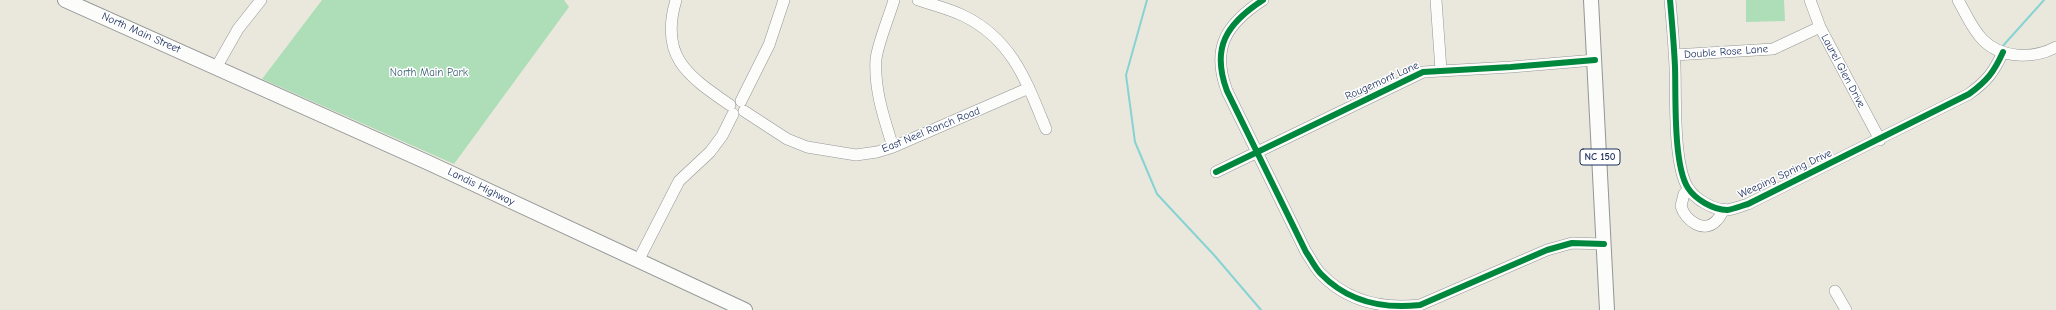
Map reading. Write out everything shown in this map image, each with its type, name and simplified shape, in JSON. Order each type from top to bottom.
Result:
[{"type":"main road","name":"North Main Street","points":[[65,0],[216,66]]},
{"type":"main road","name":"NC 150","points":[[1591,0],[1607,310]]},
{"type":"main road","name":"Landis Highway","points":[[216,66],[430,162],[745,310]]},
{"type":"street","points":[[216,66],[238,29],[261,0]]},
{"type":"street","points":[[676,0],[671,29],[675,51],[684,69],[700,85],[731,110]]},
{"type":"street","points":[[638,260],[679,181],[710,152],[722,136],[733,101],[743,106],[770,45],[784,0]]},
{"type":"street","points":[[893,147],[879,106],[876,86],[876,58],[894,0]]},
{"type":"street","points":[[918,0],[965,16],[992,34],[1009,52],[1029,88],[1046,129]]},
{"type":"street","points":[[1263,0],[1238,19],[1225,37],[1220,54],[1221,74],[1227,91],[1306,252],[1321,274],[1337,288],[1355,298],[1377,305],[1398,307],[1420,305],[1547,250],[1562,245],[1587,243],[1604,244]]},
{"type":"street","points":[[1436,0],[1441,70]]},
{"type":"street","points":[[1670,0],[1679,159],[1683,177],[1689,189],[1701,201],[1724,209],[1718,220],[1713,224],[1697,225],[1688,220],[1681,206],[1684,194],[1689,189]]},
{"type":"street","name":"Laurel Glen Drive","points":[[1810,0],[1820,27],[1880,140]]},
{"type":"street","points":[[1960,0],[1974,28],[1984,41],[2003,52],[2022,56],[2036,55],[2056,48]]},
{"type":"street","name":"Double Rose Lane","points":[[1674,55],[1773,50],[1820,27]]},
{"type":"street","name":"Weeping Spring Drive","points":[[1724,209],[1748,204],[1880,140],[1969,94],[1980,86],[1997,67],[2003,52]]},
{"type":"street","name":"Rougemont Lane","points":[[1216,172],[1423,72],[1595,60]]},
{"type":"street","name":"East Neel Ranch Road","points":[[743,106],[786,139],[807,147],[856,155],[877,152],[893,147],[1029,88]]},
{"type":"street","points":[[1835,291],[1846,310]]},
{"type":"green space","name":"North Main Park","points":[[322,0],[564,0],[569,7],[454,164],[262,79]]},
{"type":"green space","points":[[1746,0],[1784,0],[1785,21],[1746,22]]},
{"type":"waterway","points":[[1147,0],[1126,75],[1135,142],[1157,194],[1214,255],[1261,310]]},
{"type":"waterway","points":[[2001,48],[2044,0]]},
{"type":"cycle path","points":[[1263,0],[1240,18],[1225,38],[1221,62],[1222,76],[1227,91],[1306,252],[1319,272],[1332,284],[1367,302],[1393,306],[1420,305],[1547,250],[1572,243],[1604,244]]},
{"type":"cycle path","points":[[1670,0],[1674,42],[1676,130],[1683,177],[1688,188],[1695,196],[1710,206],[1722,210],[1730,210],[1748,204],[1969,94],[1981,85],[1989,76],[2003,52]]},
{"type":"cycle path","points":[[1216,172],[1423,72],[1595,60]]}]
